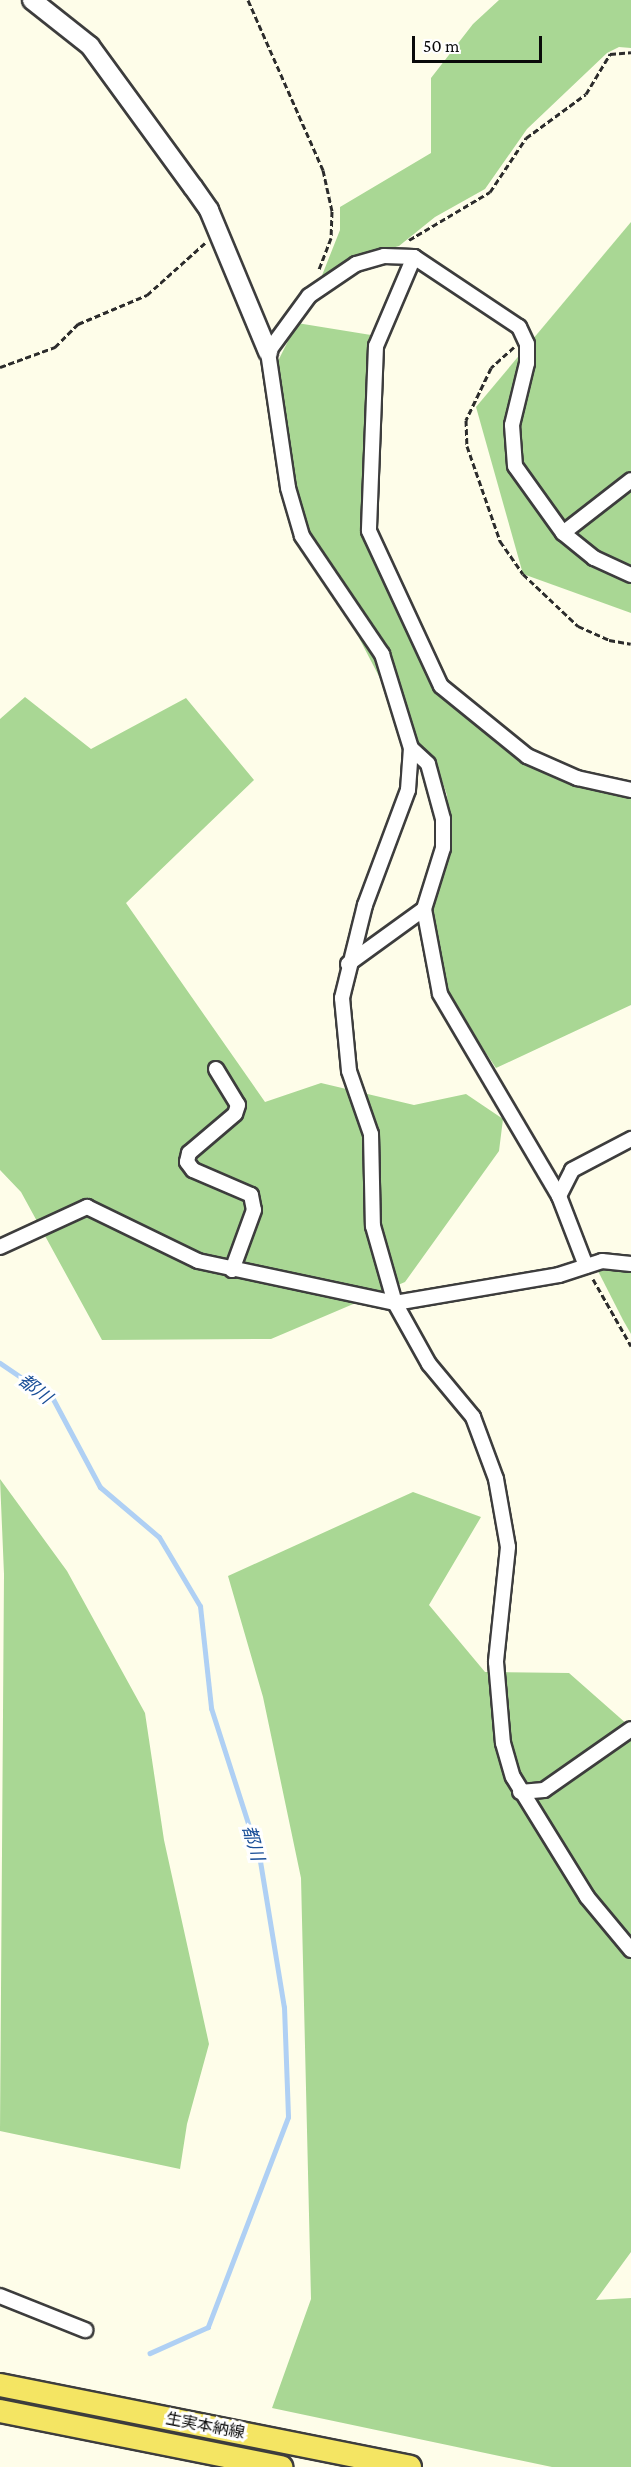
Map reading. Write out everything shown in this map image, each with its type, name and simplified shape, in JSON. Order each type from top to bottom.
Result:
[{"type":"main road","name":"生実本納線","points":[[0,2385],[410,2467]]},
{"type":"main road","name":"生実本納線","points":[[0,2411],[280,2467]]},
{"type":"street","points":[[32,0],[90,46],[193,187],[217,231],[268,352],[288,488],[302,536],[382,654],[411,748],[408,790],[348,964],[342,998],[343,1044],[371,1134],[373,1226],[395,1303],[429,1364],[473,1417],[496,1479],[508,1547],[496,1662],[503,1743],[520,1792],[587,1897],[631,1950]]},
{"type":"street","points":[[268,352],[309,296],[356,264],[384,255],[414,257],[519,327],[527,344],[527,363],[512,425],[515,466],[563,533],[594,558],[631,575]]},
{"type":"street","points":[[414,257],[376,346],[369,531],[441,686],[527,756],[577,778],[631,790]]},
{"type":"street","points":[[563,533],[631,480]]},
{"type":"street","points":[[411,748],[428,764],[443,819],[443,848],[424,909],[440,994],[559,1196],[586,1266]]},
{"type":"street","points":[[348,964],[424,909]]},
{"type":"street","points":[[216,1069],[238,1106],[235,1114],[189,1153],[187,1162],[193,1170],[251,1194],[254,1210],[232,1270]]},
{"type":"street","points":[[559,1196],[572,1170],[631,1139]]},
{"type":"street","points":[[0,1247],[87,1207],[198,1261],[395,1303],[602,1261],[631,1264]]},
{"type":"street","points":[[520,1792],[544,1790],[631,1729]]},
{"type":"street","points":[[0,2296],[85,2330]]},
{"type":"path","points":[[248,0],[319,159],[332,211],[331,238],[309,296]]},
{"type":"path","points":[[384,255],[490,192],[526,138],[586,94],[610,54],[631,52]]},
{"type":"path","points":[[0,367],[55,347],[78,324],[147,295],[217,231]]},
{"type":"path","points":[[527,344],[508,350],[476,393],[466,420],[466,446],[500,541],[523,574],[578,626],[631,644]]},
{"type":"path","points":[[586,1266],[631,1346]]},
{"type":"green space","points":[[499,0],[631,0],[631,48],[619,47],[607,53],[527,129],[485,189],[435,217],[399,246],[374,253],[319,283],[340,230],[340,207],[431,153],[431,78],[473,24]]},
{"type":"green space","points":[[631,222],[631,613],[523,574],[476,407]]},
{"type":"green space","points":[[297,323],[371,335],[362,526],[430,679],[498,745],[582,785],[631,796],[631,1005],[496,1068],[444,990],[432,923],[432,904],[450,847],[447,795],[440,775],[398,713],[302,528],[278,361]]},
{"type":"green space","points":[[25,697],[91,749],[186,698],[254,780],[126,903],[265,1102],[321,1083],[414,1105],[466,1094],[503,1119],[499,1151],[405,1282],[271,1339],[102,1340],[21,1192],[0,1170],[0,719]]},
{"type":"green space","points":[[598,1271],[631,1271],[631,1334],[623,1320]]},
{"type":"green space","points":[[0,1479],[67,1571],[145,1713],[164,1840],[209,2044],[187,2124],[180,2169],[0,2131],[4,1574]]},
{"type":"green space","points":[[413,1492],[481,1517],[429,1605],[485,1672],[569,1673],[628,1725],[631,1739],[631,2252],[596,2300],[631,2298],[631,2467],[552,2467],[272,2408],[311,2299],[301,1878],[263,1697],[228,1576]]},
{"type":"waterway","name":"都川","points":[[0,1363],[53,1399],[100,1487],[159,1537],[200,1606],[211,1708],[260,1861],[284,2007],[288,2117],[208,2327],[150,2353]]}]
